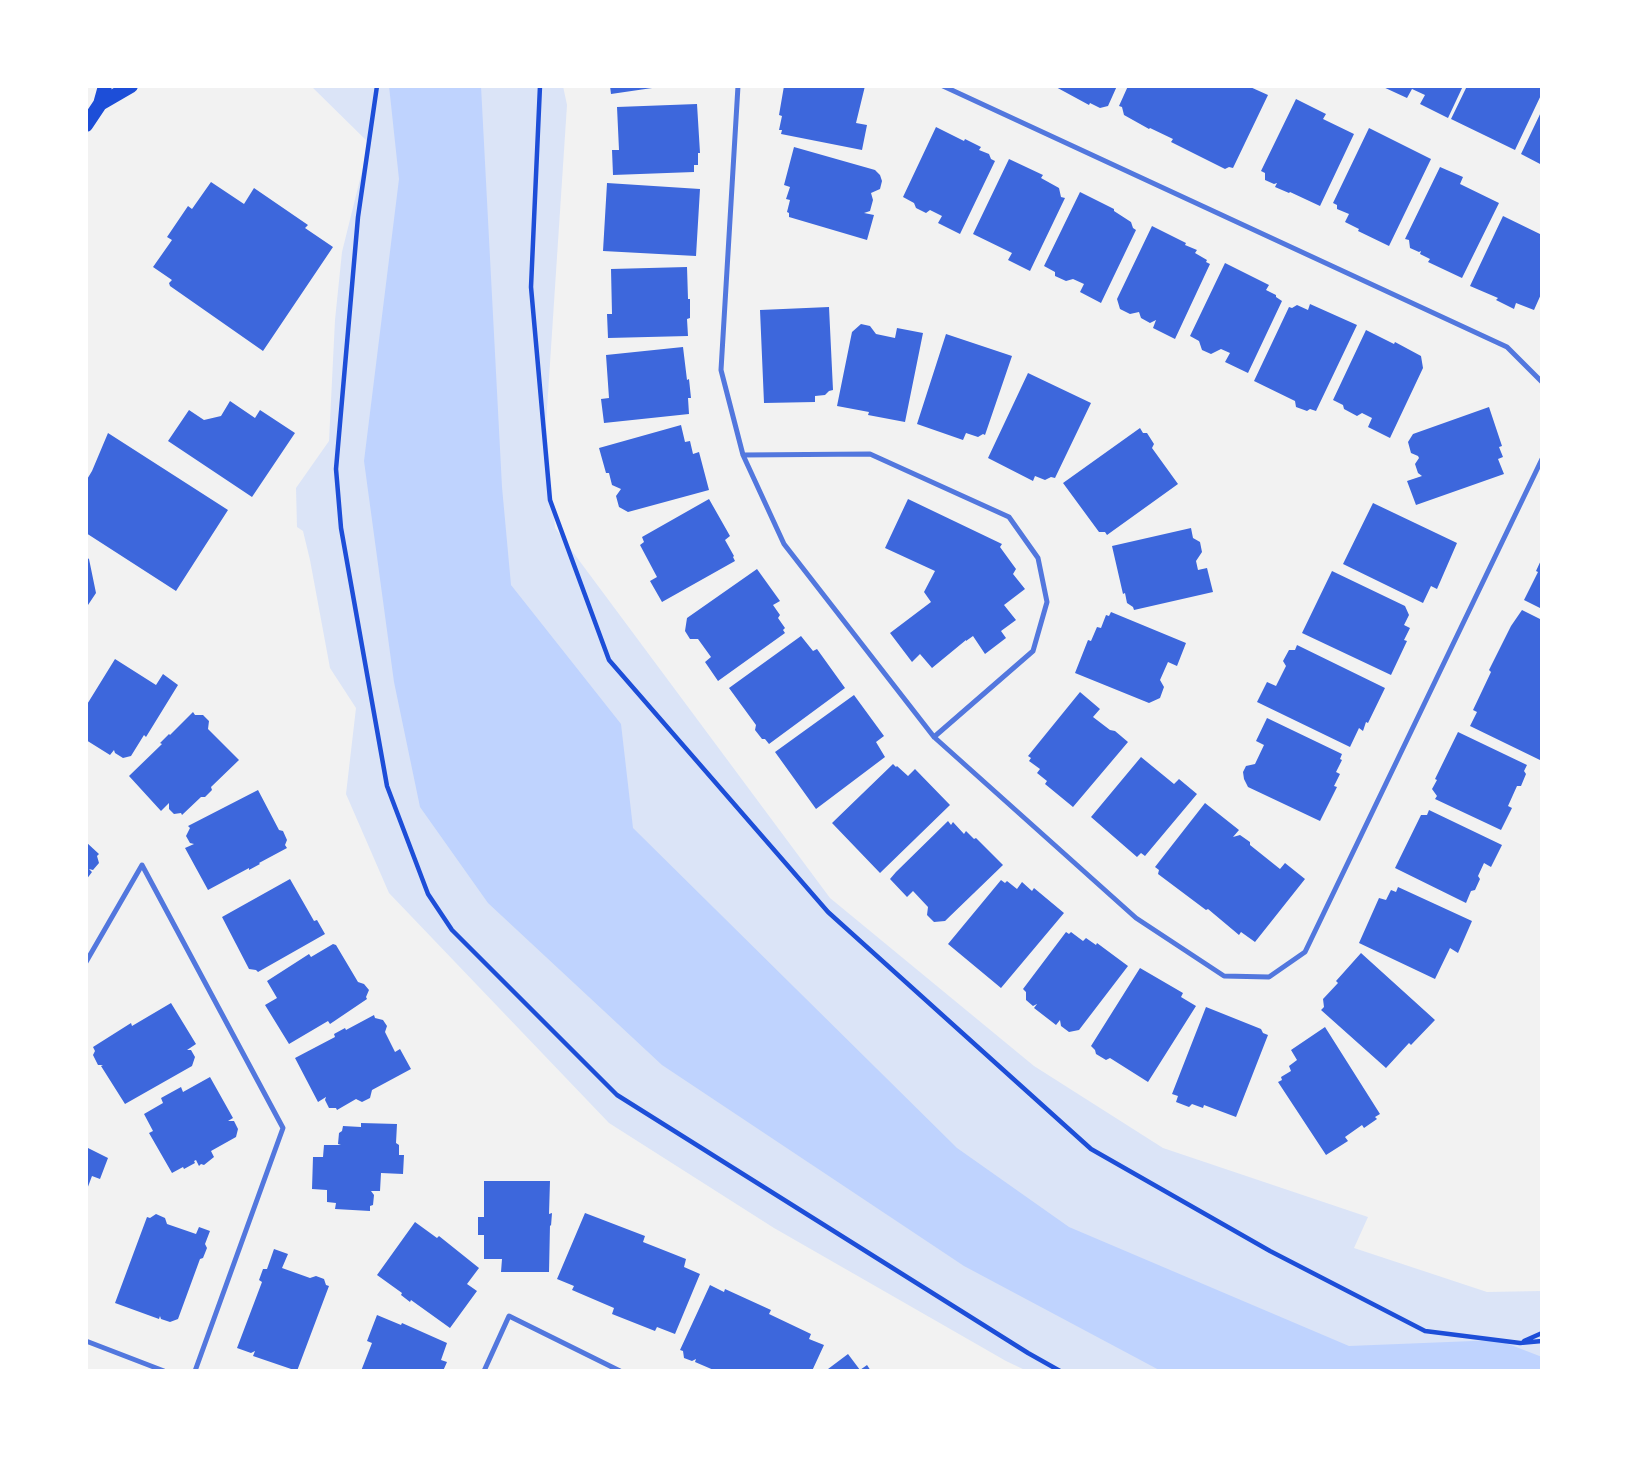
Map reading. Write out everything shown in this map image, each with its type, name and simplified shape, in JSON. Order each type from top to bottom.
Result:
[{"type":"main road","points":[[86,125],[100,104],[105,86]]},
{"type":"main road","points":[[100,104],[131,86]]},
{"type":"lane","points":[[738,86],[721,370],[743,455],[784,544],[934,737],[1136,918],[1224,976],[1269,977],[1305,952],[1542,459]]},
{"type":"lane","points":[[943,86],[1507,348],[1542,382]]},
{"type":"lane","points":[[743,455],[870,454],[1009,517],[1038,558],[1047,602],[1033,651],[934,737]]},
{"type":"lane","points":[[86,962],[142,865],[283,1128],[195,1371]]},
{"type":"lane","points":[[484,1371],[509,1316],[620,1371]]},
{"type":"lane","points":[[86,1341],[164,1371]]},
{"type":"path","points":[[377,86],[358,217],[336,469],[341,527],[387,786],[428,894],[452,930],[617,1095],[1060,1371]]},
{"type":"path","points":[[540,86],[531,287],[550,500],[609,660],[828,912],[1091,1149],[1270,1251],[1425,1331],[1520,1343],[1542,1341]]},
{"type":"path","points":[[1520,1343],[1542,1333]]},
{"type":"shaded area","points":[[311,86],[563,86],[567,105],[546,424],[555,528],[830,898],[1034,1066],[1163,1148],[1368,1217],[1354,1248],[1487,1292],[1542,1291],[1542,1371],[1027,1371],[774,1228],[609,1123],[389,893],[346,794],[356,708],[330,668],[310,560],[303,531],[297,527],[296,488],[329,441],[335,320],[342,252],[369,143]]},
{"type":"water","points":[[389,86],[481,86],[502,487],[511,585],[621,724],[633,828],[957,1148],[1069,1227],[1349,1346],[1498,1340],[1542,1357],[1542,1371],[1161,1371],[964,1266],[662,1065],[488,903],[420,807],[394,682],[364,461],[399,179]]},
{"type":"building","points":[[610,86],[659,86],[659,87],[611,94]]},
{"type":"building","points":[[784,86],[865,86],[856,123],[867,125],[862,150],[781,134],[782,130],[779,130],[782,116],[779,115]]},
{"type":"building","points":[[1054,86],[1117,86],[1108,106],[1100,108]]},
{"type":"building","points":[[1128,86],[1248,86],[1268,95],[1233,168],[1225,169],[1124,115],[1122,107],[1119,106]]},
{"type":"building","points":[[1381,86],[1463,86],[1448,118],[1420,104],[1425,95],[1412,89],[1407,98]]},
{"type":"building","points":[[1467,86],[1536,86],[1542,89],[1515,150],[1451,119]]},
{"type":"building","points":[[1296,99],[1326,114],[1323,119],[1354,134],[1320,206],[1275,187],[1277,183],[1265,180],[1265,173],[1261,171]]},
{"type":"building","points":[[697,104],[700,153],[698,165],[694,165],[694,172],[613,175],[612,150],[619,150],[617,107]]},
{"type":"building","points":[[1542,110],[1542,165],[1521,154]]},
{"type":"building","points":[[936,127],[981,147],[979,150],[989,154],[995,161],[960,234],[938,223],[942,216],[930,210],[926,213],[903,197]]},
{"type":"building","points":[[1369,128],[1431,159],[1389,246],[1345,222],[1349,214],[1337,209],[1337,205],[1333,203]]},
{"type":"building","points":[[794,147],[875,170],[880,175],[880,189],[871,193],[873,200],[870,211],[864,213],[874,215],[867,240],[789,217],[787,212],[790,200],[786,199],[790,187],[784,185]]},
{"type":"building","points":[[1009,159],[1043,175],[1041,178],[1059,188],[1061,197],[1065,198],[1030,271],[1008,260],[1012,253],[973,234]]},
{"type":"building","points":[[1440,167],[1463,177],[1460,184],[1499,203],[1462,278],[1428,262],[1430,259],[1420,254],[1421,251],[1410,248],[1409,240],[1405,239]]},
{"type":"building","points":[[211,182],[244,204],[254,188],[308,225],[305,228],[333,247],[263,351],[170,286],[172,280],[153,267],[172,240],[167,237],[188,206],[192,209]]},
{"type":"building","points":[[607,183],[700,189],[696,256],[603,251]]},
{"type":"building","points":[[1080,192],[1114,209],[1131,222],[1136,230],[1101,303],[1080,292],[1084,284],[1073,279],[1066,281],[1044,266]]},
{"type":"building","points":[[1503,216],[1542,235],[1542,292],[1534,310],[1516,303],[1514,309],[1496,300],[1498,298],[1470,286]]},
{"type":"building","points":[[1152,226],[1197,250],[1195,253],[1210,264],[1175,339],[1153,328],[1156,320],[1150,323],[1141,318],[1139,312],[1130,314],[1120,309],[1117,299]]},
{"type":"building","points":[[1225,263],[1269,285],[1266,290],[1282,301],[1248,373],[1225,362],[1230,353],[1221,349],[1211,354],[1202,350],[1199,341],[1190,336]]},
{"type":"building","points":[[687,267],[690,299],[688,336],[608,338],[607,314],[612,314],[611,269]]},
{"type":"building","points":[[1310,304],[1357,325],[1316,411],[1296,407],[1295,401],[1254,381],[1289,307],[1297,305],[1308,310]]},
{"type":"building","points":[[829,307],[833,390],[825,395],[815,396],[815,402],[764,403],[760,310]]},
{"type":"building","points":[[861,324],[870,326],[876,334],[895,338],[897,328],[923,333],[905,422],[837,406],[852,332]]},
{"type":"building","points":[[1366,330],[1421,356],[1423,368],[1390,438],[1368,427],[1372,418],[1362,413],[1357,416],[1333,400]]},
{"type":"building","points":[[946,334],[1012,356],[985,435],[978,437],[966,433],[963,440],[917,424]]},
{"type":"building","points":[[683,347],[691,398],[688,398],[689,414],[604,423],[601,399],[609,398],[606,355]]},
{"type":"building","points":[[1028,373],[1091,403],[1055,478],[1045,480],[1035,476],[1033,481],[988,458]]},
{"type":"building","points":[[230,401],[255,418],[260,410],[295,433],[252,497],[168,441],[189,410],[204,420],[221,416]]},
{"type":"building","points":[[1489,407],[1502,446],[1499,447],[1503,457],[1498,459],[1504,474],[1416,505],[1407,481],[1422,476],[1415,464],[1419,458],[1411,453],[1408,442],[1413,434]]},
{"type":"building","points":[[681,425],[685,442],[690,441],[693,454],[699,452],[709,490],[628,512],[619,507],[616,496],[621,489],[612,485],[599,448]]},
{"type":"building","points":[[1140,428],[1143,433],[1147,433],[1154,444],[1152,448],[1178,484],[1107,535],[1105,532],[1099,532],[1063,483]]},
{"type":"building","points":[[108,433],[228,510],[176,591],[86,533],[86,481]]},
{"type":"building","points":[[709,499],[730,536],[725,540],[735,561],[662,602],[650,581],[657,577],[640,545],[644,542],[642,537]]},
{"type":"building","points":[[908,499],[1002,544],[1000,547],[1016,569],[1013,574],[1025,589],[1004,605],[1016,620],[1001,631],[1006,638],[985,654],[973,636],[932,668],[920,654],[912,662],[890,633],[931,602],[924,592],[935,571],[885,548]]},
{"type":"building","points":[[1373,503],[1457,543],[1437,589],[1431,586],[1423,603],[1343,564]]},
{"type":"building","points":[[1191,528],[1193,538],[1200,542],[1202,552],[1196,561],[1198,570],[1207,568],[1213,592],[1134,610],[1127,603],[1125,593],[1123,594],[1112,546]]},
{"type":"building","points":[[86,557],[89,559],[96,593],[86,608]]},
{"type":"building","points":[[1542,558],[1542,609],[1524,600]]},
{"type":"building","points":[[757,569],[780,601],[773,605],[780,615],[778,618],[785,628],[785,633],[718,681],[705,662],[711,657],[698,639],[690,639],[685,631],[687,618]]},
{"type":"building","points":[[1332,571],[1405,606],[1409,615],[1404,625],[1410,628],[1391,675],[1302,633]]},
{"type":"building","points":[[1522,610],[1542,620],[1542,761],[1470,726],[1477,712],[1473,710],[1491,672],[1489,670]]},
{"type":"building","points":[[1111,612],[1186,643],[1177,666],[1168,662],[1160,680],[1164,687],[1160,698],[1149,703],[1075,673],[1088,640],[1091,641],[1097,627],[1101,628],[1106,615],[1109,616]]},
{"type":"building","points":[[801,636],[813,651],[817,649],[845,688],[769,744],[755,730],[756,725],[729,688]]},
{"type":"building","points":[[1297,645],[1385,688],[1368,723],[1366,722],[1363,731],[1359,728],[1350,747],[1257,702],[1267,682],[1276,686],[1286,666],[1283,661],[1289,650],[1295,650]]},
{"type":"building","points":[[115,659],[156,685],[163,674],[178,685],[146,737],[144,735],[131,756],[123,758],[114,750],[110,755],[86,740],[86,706]]},
{"type":"building","points":[[1080,692],[1100,709],[1093,717],[1128,742],[1073,807],[1045,784],[1047,781],[1037,773],[1040,769],[1029,761],[1031,758],[1028,756]]},
{"type":"building","points":[[854,695],[884,736],[876,742],[885,757],[816,809],[775,752]]},
{"type":"building","points":[[193,712],[195,715],[203,715],[209,721],[208,729],[239,760],[211,787],[212,790],[205,797],[201,797],[182,815],[174,814],[169,809],[169,803],[161,811],[129,776]]},
{"type":"building","points":[[1267,718],[1342,754],[1336,772],[1340,774],[1334,786],[1337,787],[1320,821],[1248,787],[1243,772],[1246,766],[1255,764],[1264,745],[1256,741]]},
{"type":"building","points":[[1458,732],[1527,765],[1521,786],[1517,786],[1508,806],[1512,808],[1501,830],[1435,799],[1437,796],[1432,789],[1437,780],[1435,779]]},
{"type":"building","points":[[1141,757],[1174,784],[1179,779],[1197,794],[1145,856],[1141,853],[1137,857],[1091,817]]},
{"type":"building","points":[[893,764],[908,776],[915,769],[950,805],[880,873],[832,823]]},
{"type":"building","points":[[258,790],[279,830],[283,831],[287,848],[208,890],[185,848],[194,844],[190,843],[186,836],[190,828],[188,826]]},
{"type":"building","points":[[1205,803],[1239,830],[1233,837],[1240,835],[1280,869],[1285,863],[1305,879],[1255,942],[1241,932],[1239,935],[1208,909],[1158,874],[1159,870],[1155,867]]},
{"type":"building","points":[[1429,810],[1502,845],[1491,867],[1484,863],[1478,876],[1480,879],[1466,903],[1395,868],[1421,815],[1427,815]]},
{"type":"building","points":[[948,821],[951,825],[953,822],[964,834],[966,831],[976,838],[1003,865],[945,921],[934,922],[927,915],[928,907],[913,891],[907,897],[890,879]]},
{"type":"building","points":[[86,842],[99,854],[99,863],[93,870],[89,869],[92,872],[86,880]]},
{"type":"building","points":[[290,879],[314,921],[317,920],[325,934],[258,972],[249,969],[222,917]]},
{"type":"building","points":[[1001,880],[1017,889],[1022,882],[1032,891],[1034,888],[1064,913],[1001,988],[948,944]]},
{"type":"building","points":[[1398,887],[1472,921],[1458,953],[1450,948],[1435,979],[1359,943],[1379,898],[1386,900],[1391,890],[1396,892]]},
{"type":"building","points":[[1066,932],[1071,932],[1083,941],[1086,938],[1096,945],[1097,943],[1128,966],[1079,1030],[1069,1032],[1061,1026],[1060,1020],[1056,1025],[1034,1008],[1037,1004],[1033,1006],[1026,1000],[1026,992],[1023,989]]},
{"type":"building","points":[[333,944],[358,982],[369,990],[367,999],[330,1024],[328,1021],[289,1044],[265,1005],[277,998],[267,981],[309,954],[311,957]]},
{"type":"building","points":[[1361,953],[1435,1020],[1386,1068],[1321,1010],[1324,1007],[1323,999]]},
{"type":"building","points":[[1140,968],[1183,993],[1181,997],[1196,1006],[1148,1082],[1110,1058],[1106,1060],[1096,1054],[1091,1046]]},
{"type":"building","points":[[171,1003],[196,1044],[187,1050],[191,1050],[195,1057],[192,1066],[125,1104],[101,1066],[103,1065],[98,1065],[93,1055],[93,1047],[131,1023],[132,1026]]},
{"type":"building","points":[[1206,1007],[1261,1029],[1268,1035],[1236,1117],[1204,1105],[1203,1108],[1192,1104],[1189,1107],[1176,1102],[1178,1096],[1172,1094]]},
{"type":"building","points":[[374,1015],[375,1018],[383,1020],[387,1026],[385,1032],[395,1052],[400,1049],[411,1069],[372,1090],[370,1098],[362,1102],[356,1099],[337,1110],[329,1108],[326,1097],[318,1102],[295,1058],[335,1037],[334,1034],[345,1028],[346,1030]]},
{"type":"building","points":[[1325,1027],[1380,1114],[1364,1128],[1362,1125],[1345,1137],[1348,1141],[1326,1155],[1278,1082],[1291,1071],[1289,1066],[1297,1060],[1291,1050]]},
{"type":"building","points":[[210,1077],[233,1118],[228,1121],[234,1121],[238,1129],[236,1137],[211,1151],[214,1157],[204,1165],[199,1166],[196,1160],[184,1169],[183,1167],[172,1173],[149,1133],[153,1131],[144,1114],[163,1103],[161,1098],[181,1087],[183,1092]]},
{"type":"building","points":[[361,1123],[397,1124],[396,1143],[399,1145],[399,1155],[404,1155],[403,1174],[381,1173],[380,1191],[371,1191],[374,1195],[370,1211],[335,1209],[336,1203],[327,1202],[327,1190],[312,1189],[313,1157],[323,1157],[324,1145],[341,1145],[338,1144],[339,1133],[343,1126],[361,1127]]},
{"type":"building","points":[[86,1147],[108,1158],[100,1179],[92,1176],[86,1192]]},
{"type":"building","points":[[484,1181],[550,1181],[549,1214],[552,1213],[549,1272],[501,1272],[502,1259],[484,1259],[484,1235],[478,1235],[478,1217],[484,1217]]},
{"type":"building","points":[[585,1213],[645,1236],[643,1242],[686,1259],[684,1267],[700,1274],[675,1334],[657,1327],[655,1331],[612,1314],[614,1308],[572,1290],[574,1286],[557,1279]]},
{"type":"building","points":[[156,1214],[165,1218],[167,1224],[196,1234],[199,1227],[210,1231],[205,1244],[207,1248],[200,1259],[178,1319],[170,1322],[160,1316],[159,1319],[115,1303],[147,1217]]},
{"type":"building","points":[[415,1222],[437,1238],[439,1236],[479,1268],[467,1284],[477,1291],[450,1328],[411,1300],[410,1302],[377,1275]]},
{"type":"building","points":[[274,1249],[288,1254],[282,1268],[310,1278],[316,1276],[324,1279],[329,1286],[297,1371],[253,1356],[255,1351],[251,1353],[237,1348],[262,1282],[259,1280],[263,1269],[267,1269]]},
{"type":"building","points":[[710,1285],[771,1310],[769,1314],[811,1334],[809,1339],[824,1345],[812,1371],[716,1371],[695,1362],[696,1359],[692,1361],[684,1358],[683,1351],[680,1350]]},
{"type":"building","points":[[377,1315],[447,1343],[441,1360],[447,1362],[443,1371],[361,1371],[372,1343],[367,1341]]},
{"type":"building","points":[[848,1354],[860,1370],[867,1365],[871,1371],[828,1369]]}]
